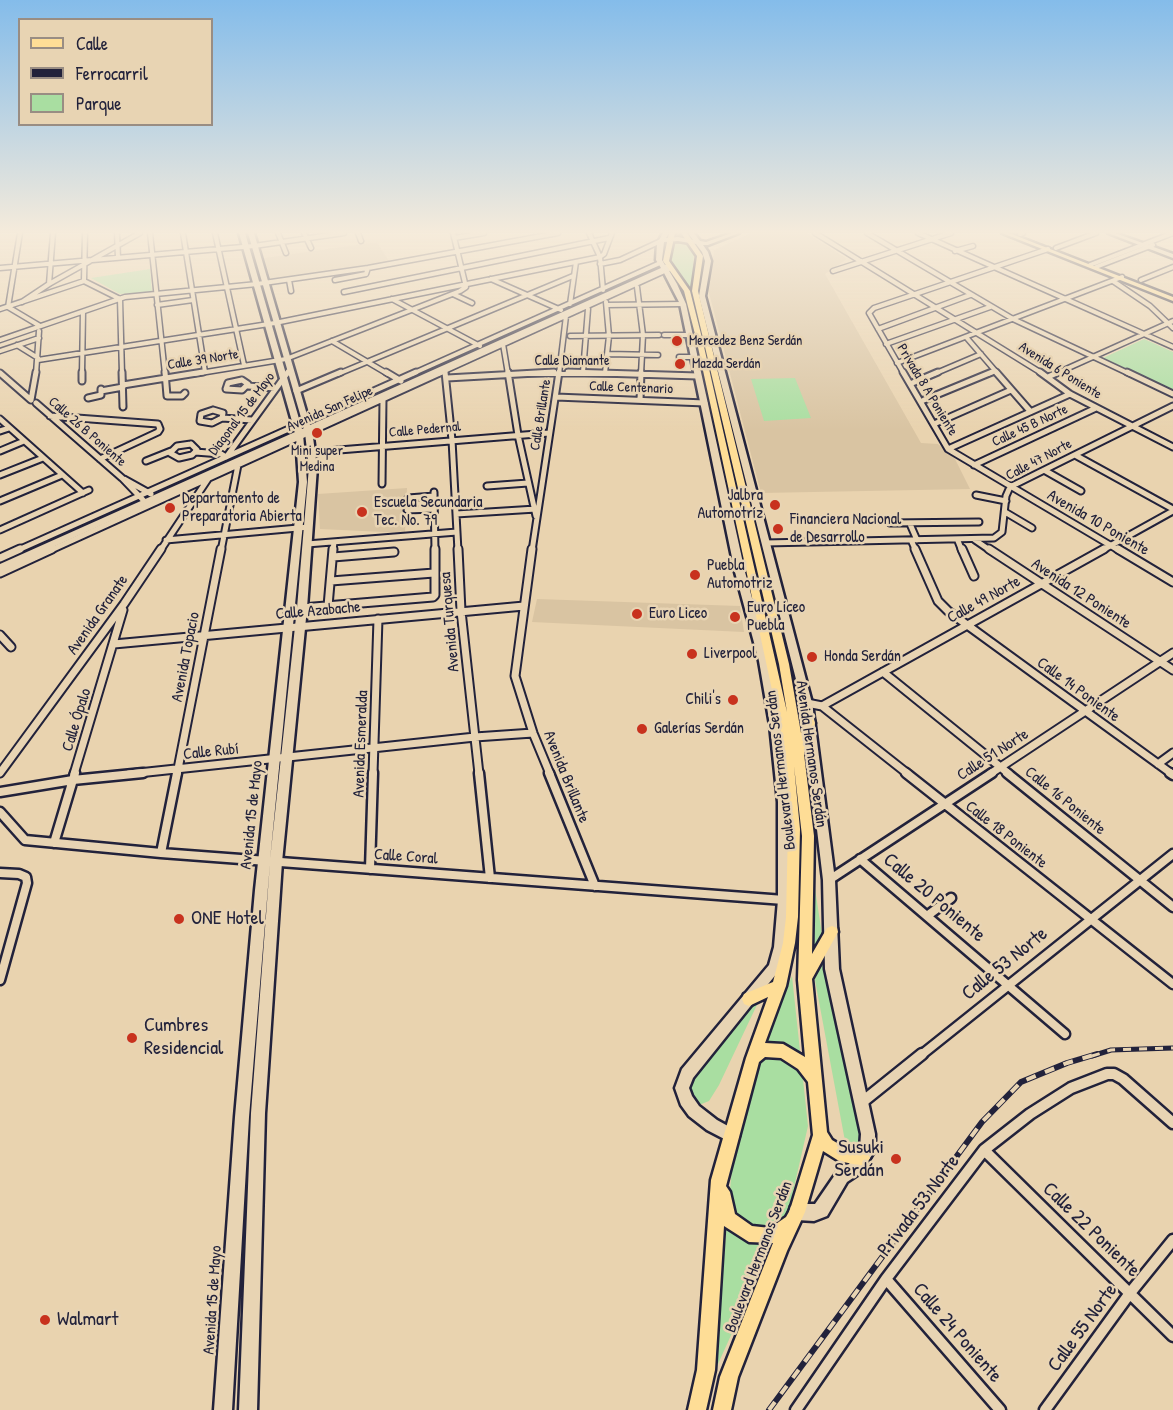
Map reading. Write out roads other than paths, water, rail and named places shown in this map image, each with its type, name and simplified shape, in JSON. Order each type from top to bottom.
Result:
[{"type":"main road","name":"Avenida 15 de Mayo","points":[[265,299],[278,360],[303,429]]},
{"type":"main road","name":"Avenida San Felipe","points":[[3,564],[152,495],[214,472],[402,382],[445,370],[481,346],[598,299]]},
{"type":"main road","points":[[681,299],[696,354]]},
{"type":"main road","name":"Boulevard Hermanos Serdán","points":[[688,299],[701,375],[780,624],[788,656],[808,836],[805,980],[820,1135],[794,1217],[729,1377],[722,1410]]},
{"type":"main road","name":"Boulevard Hermanos Serdán","points":[[696,299],[726,459]]},
{"type":"main road","points":[[703,299],[749,480],[750,530]]},
{"type":"main road","name":"Avenida 15 de Mayo","points":[[223,1410],[242,1117],[305,527],[303,429],[296,391],[272,324]]},
{"type":"main road","points":[[709,402],[708,418],[726,459],[750,530],[765,543],[780,624]]},
{"type":"main road","points":[[285,444],[294,443],[305,450]]},
{"type":"main road","points":[[726,459],[749,480]]},
{"type":"main road","name":"Avenida 15 de Mayo","points":[[295,627],[302,608],[308,544],[305,527]]},
{"type":"main road","name":"Boulevard Hermanos Serdán","points":[[697,1410],[706,1370],[719,1180],[753,1058],[779,986],[788,917],[794,829],[788,802],[785,727],[750,530]]},
{"type":"main road","name":"Avenida Hermanos Serdán","points":[[788,656],[807,703],[810,723],[829,880],[832,969],[868,1134],[867,1150],[862,1158]]},
{"type":"main road","points":[[799,757],[810,723]]},
{"type":"main road","name":"Avenida Hermanos Serdán","points":[[732,1136],[712,1125],[694,1111],[686,1100],[682,1088],[687,1074],[774,968],[782,947],[788,917],[784,900],[788,802]]},
{"type":"main road","name":"Avenida 15 de Mayo","points":[[248,1410],[258,1113],[270,862]]},
{"type":"main road","points":[[805,980],[832,932]]},
{"type":"main road","points":[[749,999],[779,986]]},
{"type":"main road","points":[[753,1058],[763,1050],[783,1051],[803,1064],[816,1085]]},
{"type":"main road","points":[[242,1117],[258,1113]]},
{"type":"main road","points":[[719,1180],[728,1219],[749,1234],[772,1236],[794,1217],[821,1210],[842,1177],[854,1169],[862,1158],[838,1152],[827,1145],[820,1135]]},
{"type":"street","points":[[8,307],[9,299]]},
{"type":"street","points":[[22,302],[27,299]]},
{"type":"street","points":[[0,309],[31,299]]},
{"type":"street","points":[[0,340],[40,329],[120,299],[123,407]]},
{"type":"street","points":[[156,299],[168,396],[182,396],[185,393]]},
{"type":"street","points":[[229,299],[244,365]]},
{"type":"street","points":[[17,345],[38,359],[272,324],[392,299],[481,346]]},
{"type":"street","name":"Calle 39 Norte","points":[[88,398],[101,395],[101,388],[286,359],[440,299]]},
{"type":"street","points":[[463,299],[472,303]]},
{"type":"street","points":[[296,391],[517,299]]},
{"type":"street","points":[[537,299],[563,312]]},
{"type":"street","points":[[570,304],[571,299]]},
{"type":"street","name":"Avenida San Felipe","points":[[563,312],[570,304],[593,299]]},
{"type":"street","name":"Avenida San Felipe","points":[[152,495],[226,457],[383,399],[594,299]]},
{"type":"street","points":[[605,299],[609,336],[605,373]]},
{"type":"street","points":[[617,299],[639,304],[683,304]]},
{"type":"street","points":[[638,299],[643,335],[640,400]]},
{"type":"street","name":"Privada 8 A Poniente","points":[[903,299],[869,312],[948,449]]},
{"type":"street","name":"Avenida 6 Poniente","points":[[919,299],[1047,377],[1070,394],[1173,447]]},
{"type":"street","points":[[878,329],[959,299]]},
{"type":"street","points":[[976,299],[1013,319],[1173,394]]},
{"type":"street","points":[[897,363],[1067,299]]},
{"type":"street","points":[[1138,299],[1171,322],[1173,327]]},
{"type":"street","points":[[157,305],[193,300],[205,372]]},
{"type":"street","points":[[1064,300],[1173,347]]},
{"type":"street","points":[[8,307],[40,329]]},
{"type":"street","points":[[886,344],[990,307]]},
{"type":"street","points":[[583,372],[588,309]]},
{"type":"street","points":[[82,381],[83,312]]},
{"type":"street","name":"Calle Brillante","points":[[515,676],[537,512],[556,397],[563,312]]},
{"type":"street","points":[[1047,377],[1171,322]]},
{"type":"street","points":[[33,401],[40,329]]},
{"type":"street","points":[[570,336],[689,335]]},
{"type":"street","points":[[966,337],[1030,411]]},
{"type":"street","points":[[0,351],[39,338]]},
{"type":"street","points":[[332,341],[402,382]]},
{"type":"street","points":[[456,514],[537,512],[518,435],[503,344]]},
{"type":"street","name":"Avenida San Felipe","points":[[402,382],[481,346]]},
{"type":"street","points":[[607,354],[658,355]]},
{"type":"street","points":[[679,357],[696,354]]},
{"type":"street","points":[[910,384],[981,354]]},
{"type":"street","name":"Calle Diamante","points":[[445,370],[508,374],[583,372],[701,375]]},
{"type":"street","name":"Avenida Turquesa","points":[[445,370],[452,440],[461,611],[490,878]]},
{"type":"street","name":"Diagonal 15 de Mayo","points":[[214,472],[290,371]]},
{"type":"street","points":[[924,400],[995,371]]},
{"type":"street","name":"Calle 26 B Poniente","points":[[0,373],[122,478],[142,500]]},
{"type":"street","points":[[248,386],[275,388]]},
{"type":"street","points":[[934,424],[1011,390]]},
{"type":"street","points":[[948,449],[1070,394]]},
{"type":"street","name":"Calle Centenario","points":[[556,397],[709,402]]},
{"type":"street","points":[[382,484],[383,399]]},
{"type":"street","name":"Calle 47 Norte","points":[[765,543],[988,540],[999,536],[1002,532],[1010,487],[1173,406]]},
{"type":"street","name":"Calle 45 B Norte","points":[[974,465],[1096,408]]},
{"type":"street","points":[[50,416],[158,424],[160,429],[158,432],[100,459]]},
{"type":"street","points":[[222,417],[252,420]]},
{"type":"street","points":[[0,419],[83,493]]},
{"type":"street","points":[[0,431],[9,428]]},
{"type":"street","name":"Avenida San Felipe","points":[[0,573],[3,564],[214,472],[238,465],[285,444],[303,429]]},
{"type":"street","name":"Calle Pedernal","points":[[305,450],[549,433]]},
{"type":"street","points":[[0,451],[24,441]]},
{"type":"street","points":[[146,461],[186,444],[196,447],[195,452]]},
{"type":"street","name":"Avenida 10 Poniente","points":[[948,449],[1173,582]]},
{"type":"street","points":[[171,451],[172,456],[179,458],[188,457],[195,452],[226,457]]},
{"type":"street","points":[[1075,455],[1173,510]]},
{"type":"street","points":[[0,475],[43,458]]},
{"type":"street","name":"Avenida Topacio","points":[[161,853],[238,465]]},
{"type":"street","points":[[1044,470],[1081,491]]},
{"type":"street","name":"Avenida Granate","points":[[0,773],[124,604],[214,472]]},
{"type":"street","points":[[0,501],[62,475]]},
{"type":"street","name":"Calle 26 B Poniente","points":[[122,478],[152,495]]},
{"type":"street","points":[[487,486],[528,483]]},
{"type":"street","points":[[132,490],[140,487]]},
{"type":"street","points":[[0,530],[89,490]]},
{"type":"street","points":[[302,608],[435,595],[434,494],[408,498]]},
{"type":"street","points":[[976,495],[1006,501]]},
{"type":"street","points":[[407,510],[434,509]]},
{"type":"street","name":"Calle 49 Norte","points":[[822,706],[1173,510]]},
{"type":"street","points":[[1005,512],[1032,528]]},
{"type":"street","points":[[890,524],[979,522]]},
{"type":"street","name":"Calle 14 Poniente","points":[[910,524],[938,601],[948,611],[1173,775]]},
{"type":"street","points":[[166,540],[305,527]]},
{"type":"street","points":[[308,544],[457,532]]},
{"type":"street","name":"Avenida 12 Poniente","points":[[975,540],[1173,670]]},
{"type":"street","points":[[958,541],[974,576]]},
{"type":"street","points":[[328,606],[334,542]]},
{"type":"street","points":[[333,557],[394,552]]},
{"type":"street","points":[[331,581],[434,573]]},
{"type":"street","name":"Calle Ópalo","points":[[54,843],[124,604]]},
{"type":"street","name":"Calle Azabache","points":[[114,644],[524,606]]},
{"type":"street","name":"Avenida Esmeralda","points":[[370,869],[378,620]]},
{"type":"street","points":[[0,635],[11,647]]},
{"type":"street","name":"Calle 51 Norte","points":[[829,880],[1173,653]]},
{"type":"street","name":"Calle 16 Poniente","points":[[883,672],[1173,907]]},
{"type":"street","name":"Avenida Brillante","points":[[515,676],[533,733],[595,886]]},
{"type":"street","points":[[807,703],[822,706]]},
{"type":"street","name":"Calle 18 Poniente","points":[[822,706],[1173,984]]},
{"type":"street","name":"Calle Rubí","points":[[0,792],[73,780],[475,737],[533,733]]},
{"type":"street","points":[[1158,764],[1173,753]]},
{"type":"street","name":"Calle Coral","points":[[0,812],[25,840],[270,862],[784,900]]},
{"type":"street","name":"Calle 53 Norte","points":[[861,1103],[1173,854]]},
{"type":"street","name":"Calle 20 Poniente","points":[[861,859],[1065,1034]]},
{"type":"street","points":[[0,873],[19,874],[26,877],[27,883],[0,980]]},
{"type":"street","points":[[927,916],[951,898]]},
{"type":"street","name":"Privada 53 Norte","points":[[796,1410],[886,1279],[984,1150],[1030,1114],[1071,1088],[1107,1074],[1114,1074],[1123,1078],[1173,1123]]},
{"type":"street","name":"Calle 22 Poniente","points":[[984,1150],[1173,1336]]},
{"type":"street","name":"Calle 55 Norte","points":[[1045,1410],[1130,1293],[1173,1240]]},
{"type":"street","name":"Calle 24 Poniente","points":[[886,1279],[1000,1410]]},
{"type":"railway","points":[[1092,1056],[1111,1050],[1173,1048]]},
{"type":"railway","points":[[769,1410],[982,1122],[1021,1082],[1067,1063],[1097,1054]]},
{"type":"place","name":"Mercedez Benz Serdán","points":[[677,341]]},
{"type":"place","name":"Mazda Serdán","points":[[680,364]]},
{"type":"place","name":"Mini super Medina","points":[[317,433]]},
{"type":"place","name":"Jalbra Automotríz","points":[[775,505]]},
{"type":"place","name":"Departamento de Preparatoria Abierta","points":[[170,508]]},
{"type":"place","name":"Escuela Secundaria Tec. No. 79","points":[[362,512]]},
{"type":"place","name":"Financiera Nacional de Desarrollo","points":[[778,529]]},
{"type":"place","name":"Puebla Automotriz","points":[[695,575]]},
{"type":"place","name":"Euro Liceo","points":[[637,614]]},
{"type":"place","name":"Euro Liceo Puebla","points":[[735,617]]},
{"type":"place","name":"Liverpool","points":[[692,654]]},
{"type":"place","name":"Honda Serdán","points":[[812,657]]},
{"type":"place","name":"Chili's","points":[[733,700]]},
{"type":"place","name":"Galerías Serdán","points":[[642,729]]},
{"type":"place","name":"ONE Hotel","points":[[179,919]]},
{"type":"place","name":"Cumbres Residencial","points":[[132,1038]]},
{"type":"place","name":"Susuki Serdán","points":[[896,1159]]},
{"type":"place","name":"Walmart","points":[[45,1320]]}]
